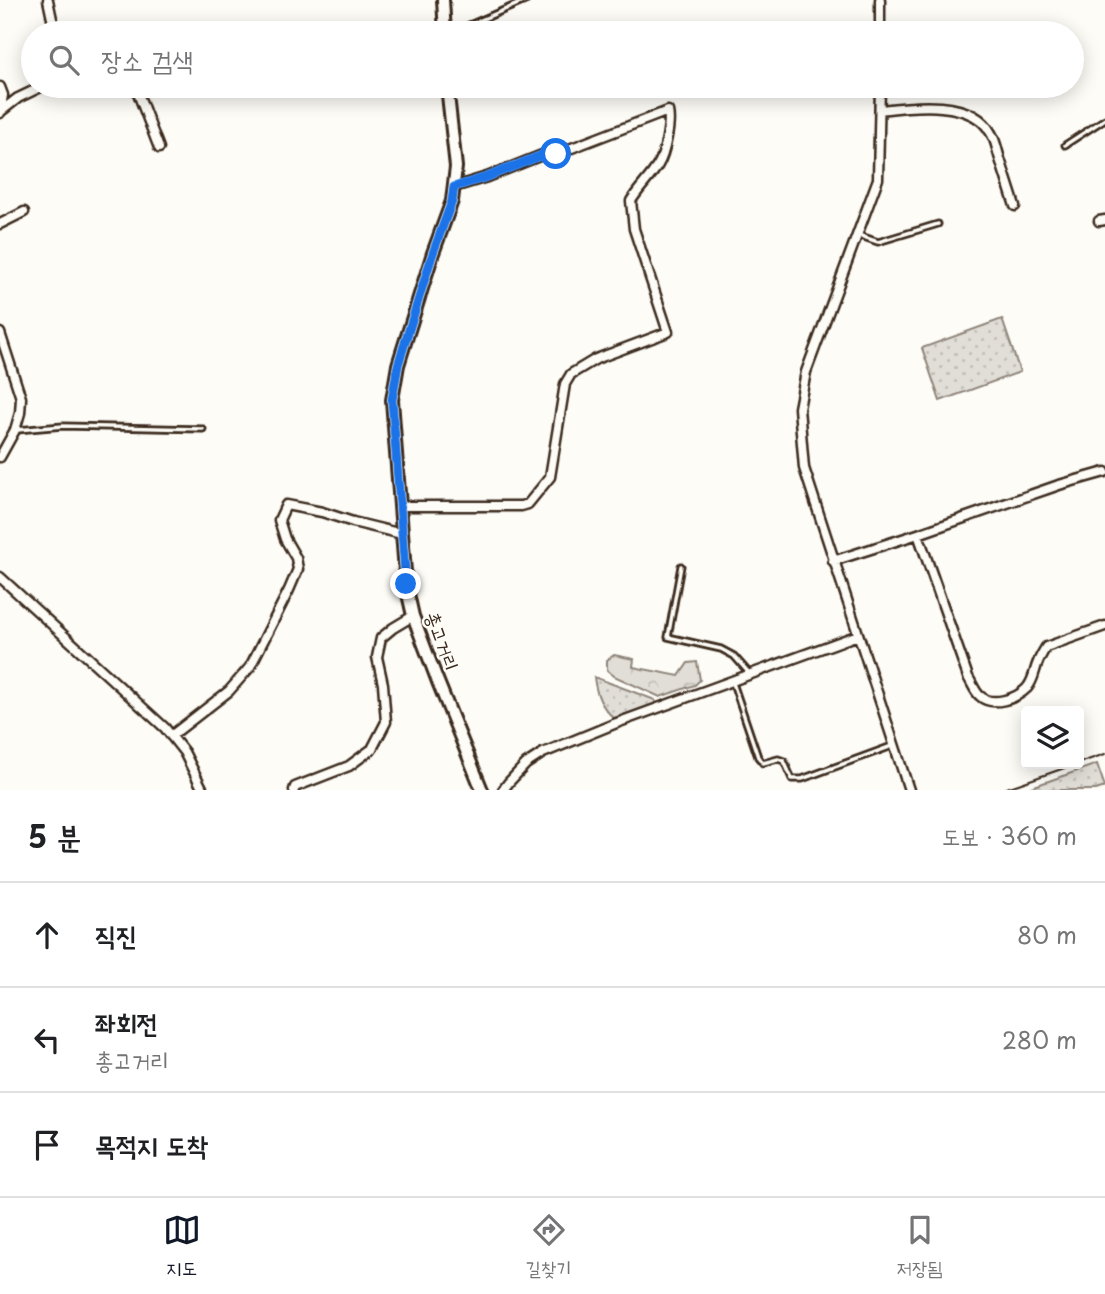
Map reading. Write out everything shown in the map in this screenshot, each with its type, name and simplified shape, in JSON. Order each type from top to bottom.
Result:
[{"type":"street","points":[[48,0],[52,21]]},
{"type":"street","points":[[443,0],[444,21]]},
{"type":"street","points":[[880,0],[880,21]]},
{"type":"street","points":[[0,87],[3,95],[0,113]]},
{"type":"street","points":[[0,113],[21,97]]},
{"type":"street","points":[[140,98],[159,148]]},
{"type":"street","name":"총고거리","points":[[448,98],[456,167],[452,201],[398,365],[392,400],[406,584],[413,616],[482,790]]},
{"type":"street","points":[[880,98],[878,179],[806,372],[799,408],[804,468],[909,790]]},
{"type":"street","points":[[880,110],[939,106],[984,121],[992,134],[1015,206]]},
{"type":"street","points":[[400,506],[528,504],[550,477],[565,384],[571,374],[597,359],[668,332],[634,229],[631,201],[659,164],[668,129],[668,111],[556,154],[542,155],[454,187]]},
{"type":"street","points":[[0,224],[24,212]]},
{"type":"street","points":[[0,333],[21,398],[15,430],[0,457]]},
{"type":"street","points":[[833,561],[1105,472]]},
{"type":"street","points":[[171,736],[229,691],[250,667],[289,590],[298,569],[296,558],[279,520],[286,505],[402,534]]},
{"type":"street","points":[[918,534],[968,677],[978,695],[988,701],[1000,701],[1016,696],[1027,688],[1046,647],[1105,626]]},
{"type":"street","points":[[0,577],[171,736],[184,752],[203,790]]},
{"type":"street","points":[[294,790],[349,766],[372,749],[386,722],[383,684],[377,657],[381,638],[413,616]]},
{"type":"street","points":[[503,790],[526,764],[543,753],[614,724],[858,635]]},
{"type":"lane","points":[[479,21],[527,0]]},
{"type":"lane","points":[[1065,145],[1105,119]]},
{"type":"lane","points":[[856,234],[878,242],[938,224]]},
{"type":"lane","points":[[15,430],[64,426],[204,429]]},
{"type":"lane","points":[[681,566],[668,637],[721,649],[734,656],[750,675]]},
{"type":"lane","points":[[732,681],[758,757],[763,763],[778,759],[784,761],[792,779],[802,779],[894,746]]},
{"type":"green space","points":[[1002,319],[1020,372],[940,401],[922,348]]},
{"type":"green space","points":[[614,655],[634,659],[633,667],[679,676],[688,663],[697,662],[700,680],[695,685],[660,697],[614,676],[607,670],[607,660]]},
{"type":"green space","points":[[594,677],[655,700],[656,704],[614,718],[600,700]]},
{"type":"green space","points":[[1097,764],[1105,787],[1096,790],[1023,790],[1084,769]]},
{"type":"tram line","points":[[1084,761],[1105,754]]},
{"type":"tram line","points":[[1001,790],[1062,769]]},
{"type":"route","points":[[406,584],[392,400],[398,365],[452,201],[454,187],[542,155],[556,154]]}]
